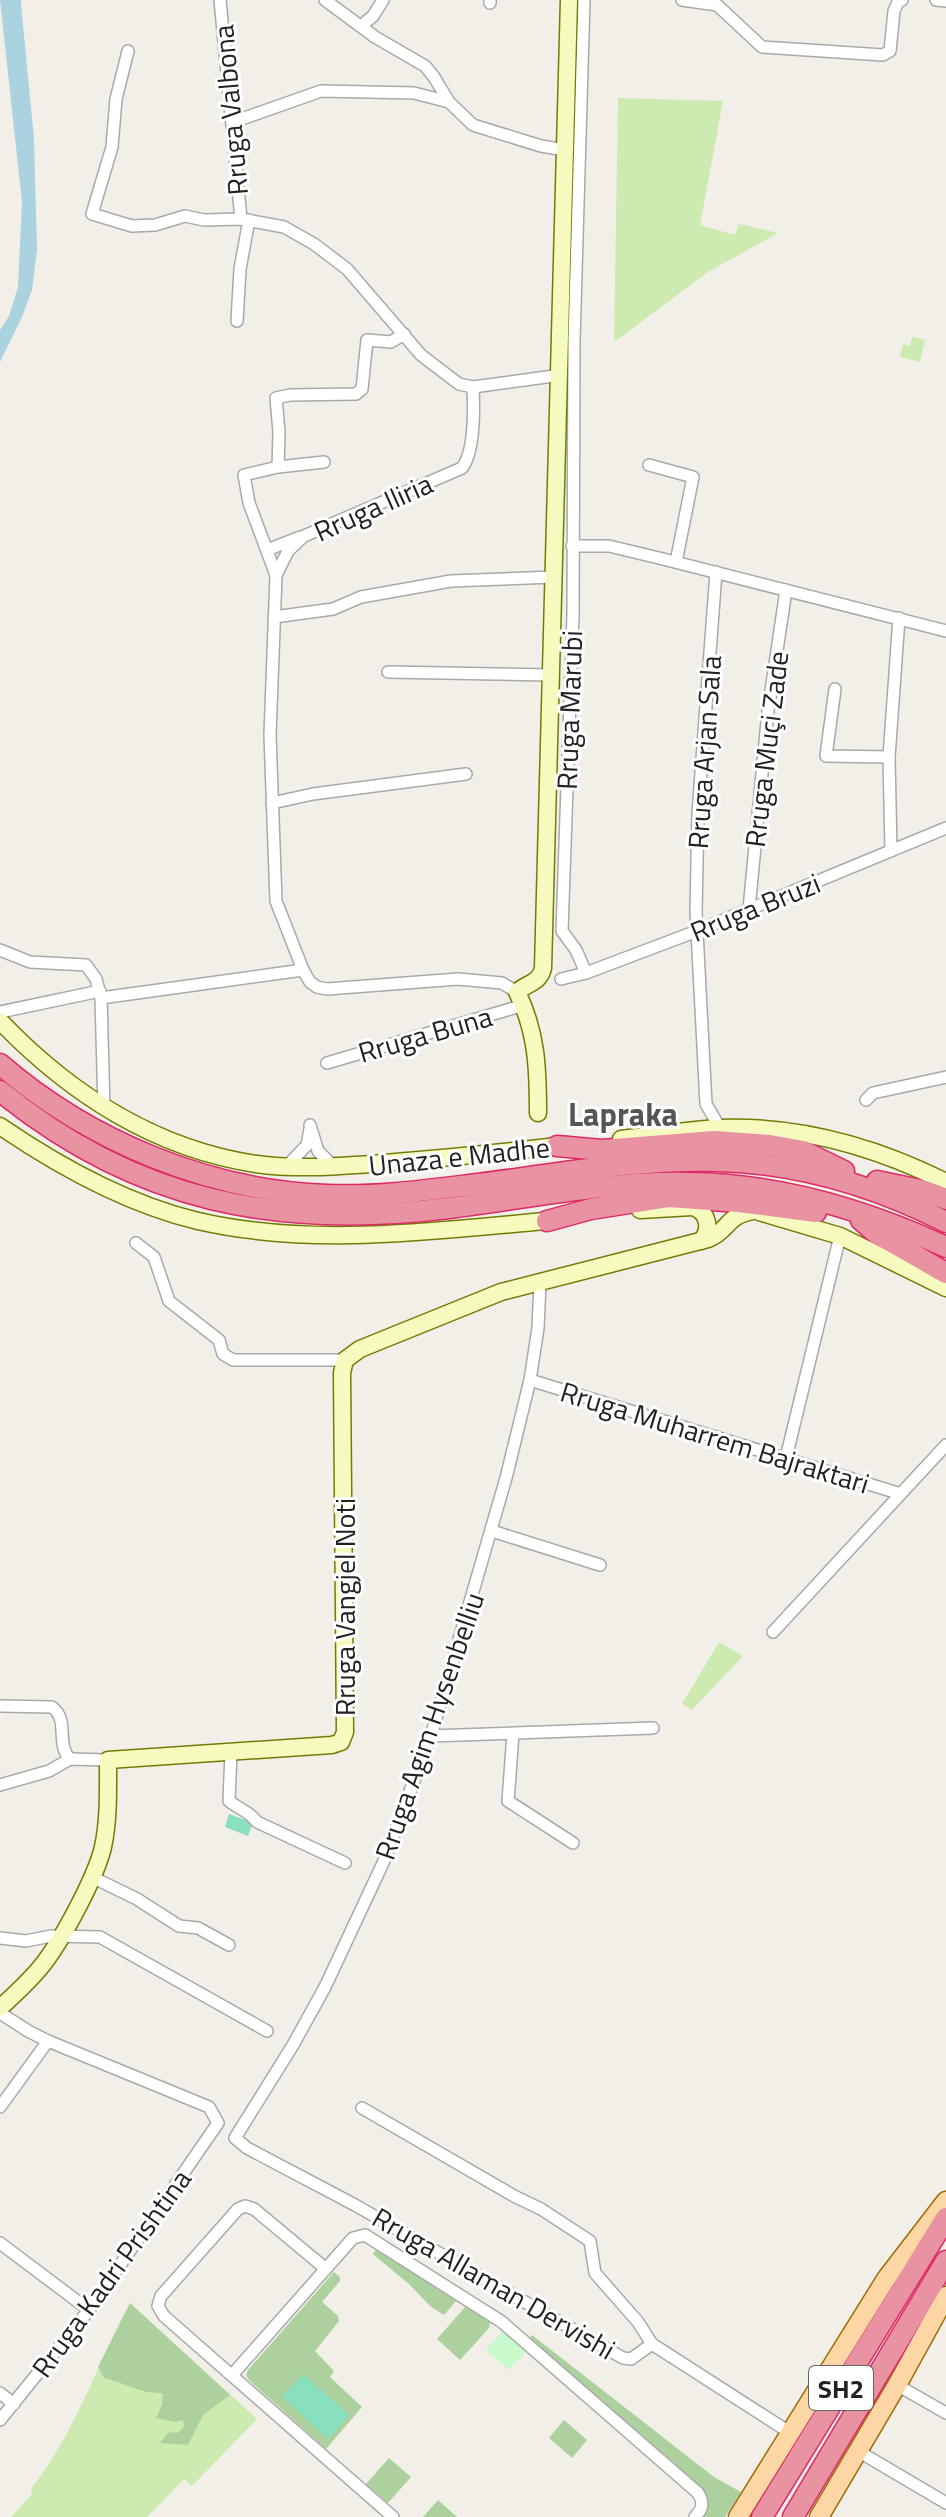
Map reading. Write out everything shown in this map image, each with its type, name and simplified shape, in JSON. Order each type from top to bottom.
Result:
[{"type":"highway","name":"Unaza e Madhe","points":[[0,1064],[60,1109],[116,1140],[198,1172],[285,1192],[395,1194],[589,1169],[695,1160],[768,1165],[817,1173],[944,1213]]},
{"type":"highway","name":"Unaza e Madhe","points":[[0,1091],[61,1136],[127,1170],[200,1197],[268,1211],[327,1215],[396,1214],[633,1184],[721,1184],[760,1188],[829,1202],[897,1225],[946,1247]]},
{"type":"highway","points":[[557,1146],[602,1150],[714,1141],[758,1144],[793,1148],[846,1172]]},
{"type":"highway","points":[[695,1160],[747,1154],[798,1161],[870,1179],[944,1213]]},
{"type":"highway","points":[[721,1184],[861,1220],[946,1256]]},
{"type":"highway","points":[[547,1221],[591,1209],[668,1197],[839,1214]]},
{"type":"highway","points":[[861,1220],[876,1233],[946,1273]]},
{"type":"highway","name":"SH2","points":[[762,2517],[946,2218]]},
{"type":"highway","name":"SH2","points":[[793,2517],[946,2261]]},
{"type":"main road","points":[[521,999],[542,974],[543,968],[569,0]]},
{"type":"main road","name":"Rruga Buna","points":[[521,999],[537,1053],[538,1113]]},
{"type":"main road","points":[[0,1021],[39,1060],[104,1108],[163,1138],[214,1155],[258,1164],[333,1166],[720,1128],[797,1132],[881,1153],[946,1182]]},
{"type":"main road","points":[[0,1126],[95,1183],[171,1213],[225,1226],[284,1234],[335,1235],[459,1229],[693,1207],[753,1211],[840,1236],[946,1288]]},
{"type":"main road","points":[[693,1207],[703,1213],[707,1221],[704,1240]]},
{"type":"main road","points":[[345,1360],[360,1349],[491,1296],[704,1240],[719,1233],[735,1216],[753,1211]]},
{"type":"main road","name":"Rruga Vangjel Noti","points":[[108,1760],[231,1753],[341,1742],[345,1732],[342,1373],[345,1360]]},
{"type":"main road","points":[[0,2010],[45,1963],[92,1877],[106,1829],[108,1760]]},
{"type":"main road","points":[[738,2517],[898,2261],[946,2201]]},
{"type":"main road","points":[[819,2517],[946,2296]]},
{"type":"street","name":"Rruga Valbona","points":[[220,0],[233,122],[234,164],[245,220],[237,321]]},
{"type":"street","points":[[325,0],[375,37],[425,66],[449,102],[473,125],[541,146],[565,150]]},
{"type":"street","points":[[361,26],[373,16],[383,0]]},
{"type":"street","name":"Rruga Marubi","points":[[584,0],[574,340],[573,615],[562,931],[576,950],[586,973]]},
{"type":"street","points":[[682,0],[724,5],[751,39],[762,47],[883,55],[891,46],[894,11],[902,0]]},
{"type":"street","points":[[936,0],[946,1]]},
{"type":"street","points":[[128,51],[116,99],[112,147],[92,214],[132,226],[155,225],[185,216],[204,220],[245,220],[284,227],[347,269],[432,365],[459,384],[473,387],[561,375]]},
{"type":"street","points":[[233,122],[321,91],[414,93],[449,102]]},
{"type":"street","points":[[278,467],[276,398],[356,394],[362,389],[367,340],[391,342],[404,334]]},
{"type":"street","name":"Rruga Iliria","points":[[276,575],[288,551],[304,536],[462,468],[469,457],[473,387]]},
{"type":"street","points":[[324,462],[278,467],[244,475],[249,503],[276,575],[270,735],[276,901],[303,970],[317,987],[327,989],[458,979],[502,983],[521,999]]},
{"type":"street","points":[[649,465],[693,477],[676,562]]},
{"type":"street","points":[[267,550],[304,536]]},
{"type":"street","points":[[572,546],[609,546],[946,631]]},
{"type":"street","name":"Rruga Arjan Sala","points":[[706,1104],[697,931],[698,813],[716,572]]},
{"type":"street","points":[[274,617],[333,609],[361,597],[451,581],[554,577]]},
{"type":"street","name":"Rruga Muçi Zade","points":[[749,909],[768,711],[786,590]]},
{"type":"street","points":[[891,851],[889,757],[899,618]]},
{"type":"street","points":[[388,672],[551,675]]},
{"type":"street","points":[[835,689],[826,756],[889,757]]},
{"type":"street","points":[[272,803],[313,794],[466,774]]},
{"type":"street","name":"Rruga Bruzi","points":[[561,979],[586,973],[697,931],[945,830]]},
{"type":"street","points":[[0,950],[30,962],[86,965],[96,979],[100,994],[104,1108]]},
{"type":"street","points":[[0,1012],[100,994],[303,970]]},
{"type":"street","name":"Rruga Buna","points":[[327,1063],[521,999]]},
{"type":"street","points":[[866,1100],[879,1091],[946,1077]]},
{"type":"street","points":[[706,1104],[720,1128]]},
{"type":"street","points":[[691,1131],[706,1104]]},
{"type":"street","points":[[288,1165],[307,1145],[310,1125],[318,1151],[333,1166]]},
{"type":"street","points":[[786,1458],[840,1236]]},
{"type":"street","points":[[136,1243],[154,1257],[169,1301],[219,1340],[223,1354],[233,1360],[345,1360]]},
{"type":"street","name":"Rruga Agim Hysenbelliu","points":[[235,2138],[325,1987],[383,1863],[431,1736],[492,1531],[530,1380],[538,1328],[540,1283]]},
{"type":"street","name":"Rruga Muharrem Bajraktari","points":[[530,1380],[901,1494]]},
{"type":"street","points":[[773,1632],[946,1445]]},
{"type":"street","points":[[492,1531],[600,1565]]},
{"type":"street","points":[[0,1706],[52,1707],[62,1719],[64,1753],[70,1759],[49,1771],[0,1785]]},
{"type":"street","points":[[431,1736],[653,1728]]},
{"type":"street","points":[[513,1734],[508,1801],[573,1843]]},
{"type":"street","points":[[231,1753],[231,1803],[250,1813],[257,1822],[345,1863]]},
{"type":"street","name":"Rruga Vangjel Noti","points":[[70,1759],[108,1760]]},
{"type":"street","points":[[92,1877],[137,1899],[179,1926],[198,1928],[229,1945]]},
{"type":"street","points":[[0,1938],[26,1941],[60,1936],[100,1937],[267,2031]]},
{"type":"street","points":[[0,2010],[28,2031],[48,2041],[0,2107]]},
{"type":"street","name":"Rruga Kadri Prishtina","points":[[0,2420],[89,2310],[218,2123],[209,2107],[48,2041]]},
{"type":"street","points":[[362,2108],[541,2209],[590,2241],[595,2273],[638,2322],[652,2344]]},
{"type":"street","name":"Rruga Allaman Dervishi","points":[[235,2138],[247,2148],[355,2205],[623,2358],[631,2359],[652,2344],[789,2432]]},
{"type":"street","points":[[326,2269],[254,2209],[245,2206],[238,2209],[161,2296],[158,2306],[164,2316],[393,2517]]},
{"type":"street","points":[[232,2375],[353,2238],[365,2235],[502,2322],[698,2493],[703,2503],[695,2517]]},
{"type":"street","points":[[0,2243],[89,2310]]},
{"type":"street","points":[[897,2385],[946,2413]]},
{"type":"street","points":[[0,2393],[14,2404]]},
{"type":"street","points":[[858,2451],[946,2503]]},
{"type":"green space","points":[[618,98],[723,101],[700,225],[735,235],[739,224],[778,233],[708,272],[614,342]]},
{"type":"green space","points":[[912,337],[925,340],[920,362],[900,357],[903,344],[910,346]]},
{"type":"green space","points":[[719,1642],[743,1656],[692,1710],[682,1704]]},
{"type":"green space","points":[[229,1814],[253,1823],[248,1836],[225,1827]]},
{"type":"green space","points":[[377,2248],[456,2301],[444,2315],[430,2306],[373,2254]]},
{"type":"green space","points":[[334,2272],[340,2281],[322,2302],[338,2316],[339,2321],[315,2351],[334,2371],[330,2377],[362,2407],[326,2449],[246,2375]]},
{"type":"green space","points":[[130,2303],[257,2419],[192,2486],[184,2479],[147,2517],[11,2517],[33,2493],[30,2490],[60,2446]]},
{"type":"green space","points":[[130,2303],[230,2395],[203,2415],[188,2445],[160,2443],[169,2432],[177,2433],[184,2427],[183,2420],[175,2422],[156,2418],[163,2393],[140,2390],[104,2378],[98,2367]]},
{"type":"green space","points":[[466,2306],[490,2321],[489,2328],[460,2360],[437,2339]]},
{"type":"green space","points":[[502,2331],[526,2352],[509,2370],[486,2350]]},
{"type":"green space","points":[[532,2335],[714,2477],[741,2492],[725,2517],[699,2517],[708,2502],[703,2490],[528,2340]]},
{"type":"green space","points":[[303,2374],[349,2415],[328,2439],[282,2397]]},
{"type":"green space","points":[[564,2420],[587,2440],[572,2458],[549,2438]]},
{"type":"green space","points":[[389,2458],[411,2477],[388,2503],[366,2484]]},
{"type":"green space","points":[[438,2500],[457,2517],[423,2517]]},
{"type":"water","points":[[0,0],[21,0],[34,139],[37,250],[32,290],[0,362],[0,330],[9,316],[18,287],[22,202]]},
{"type":"district","name":"Lapraka","points":[[623,1114]]}]
